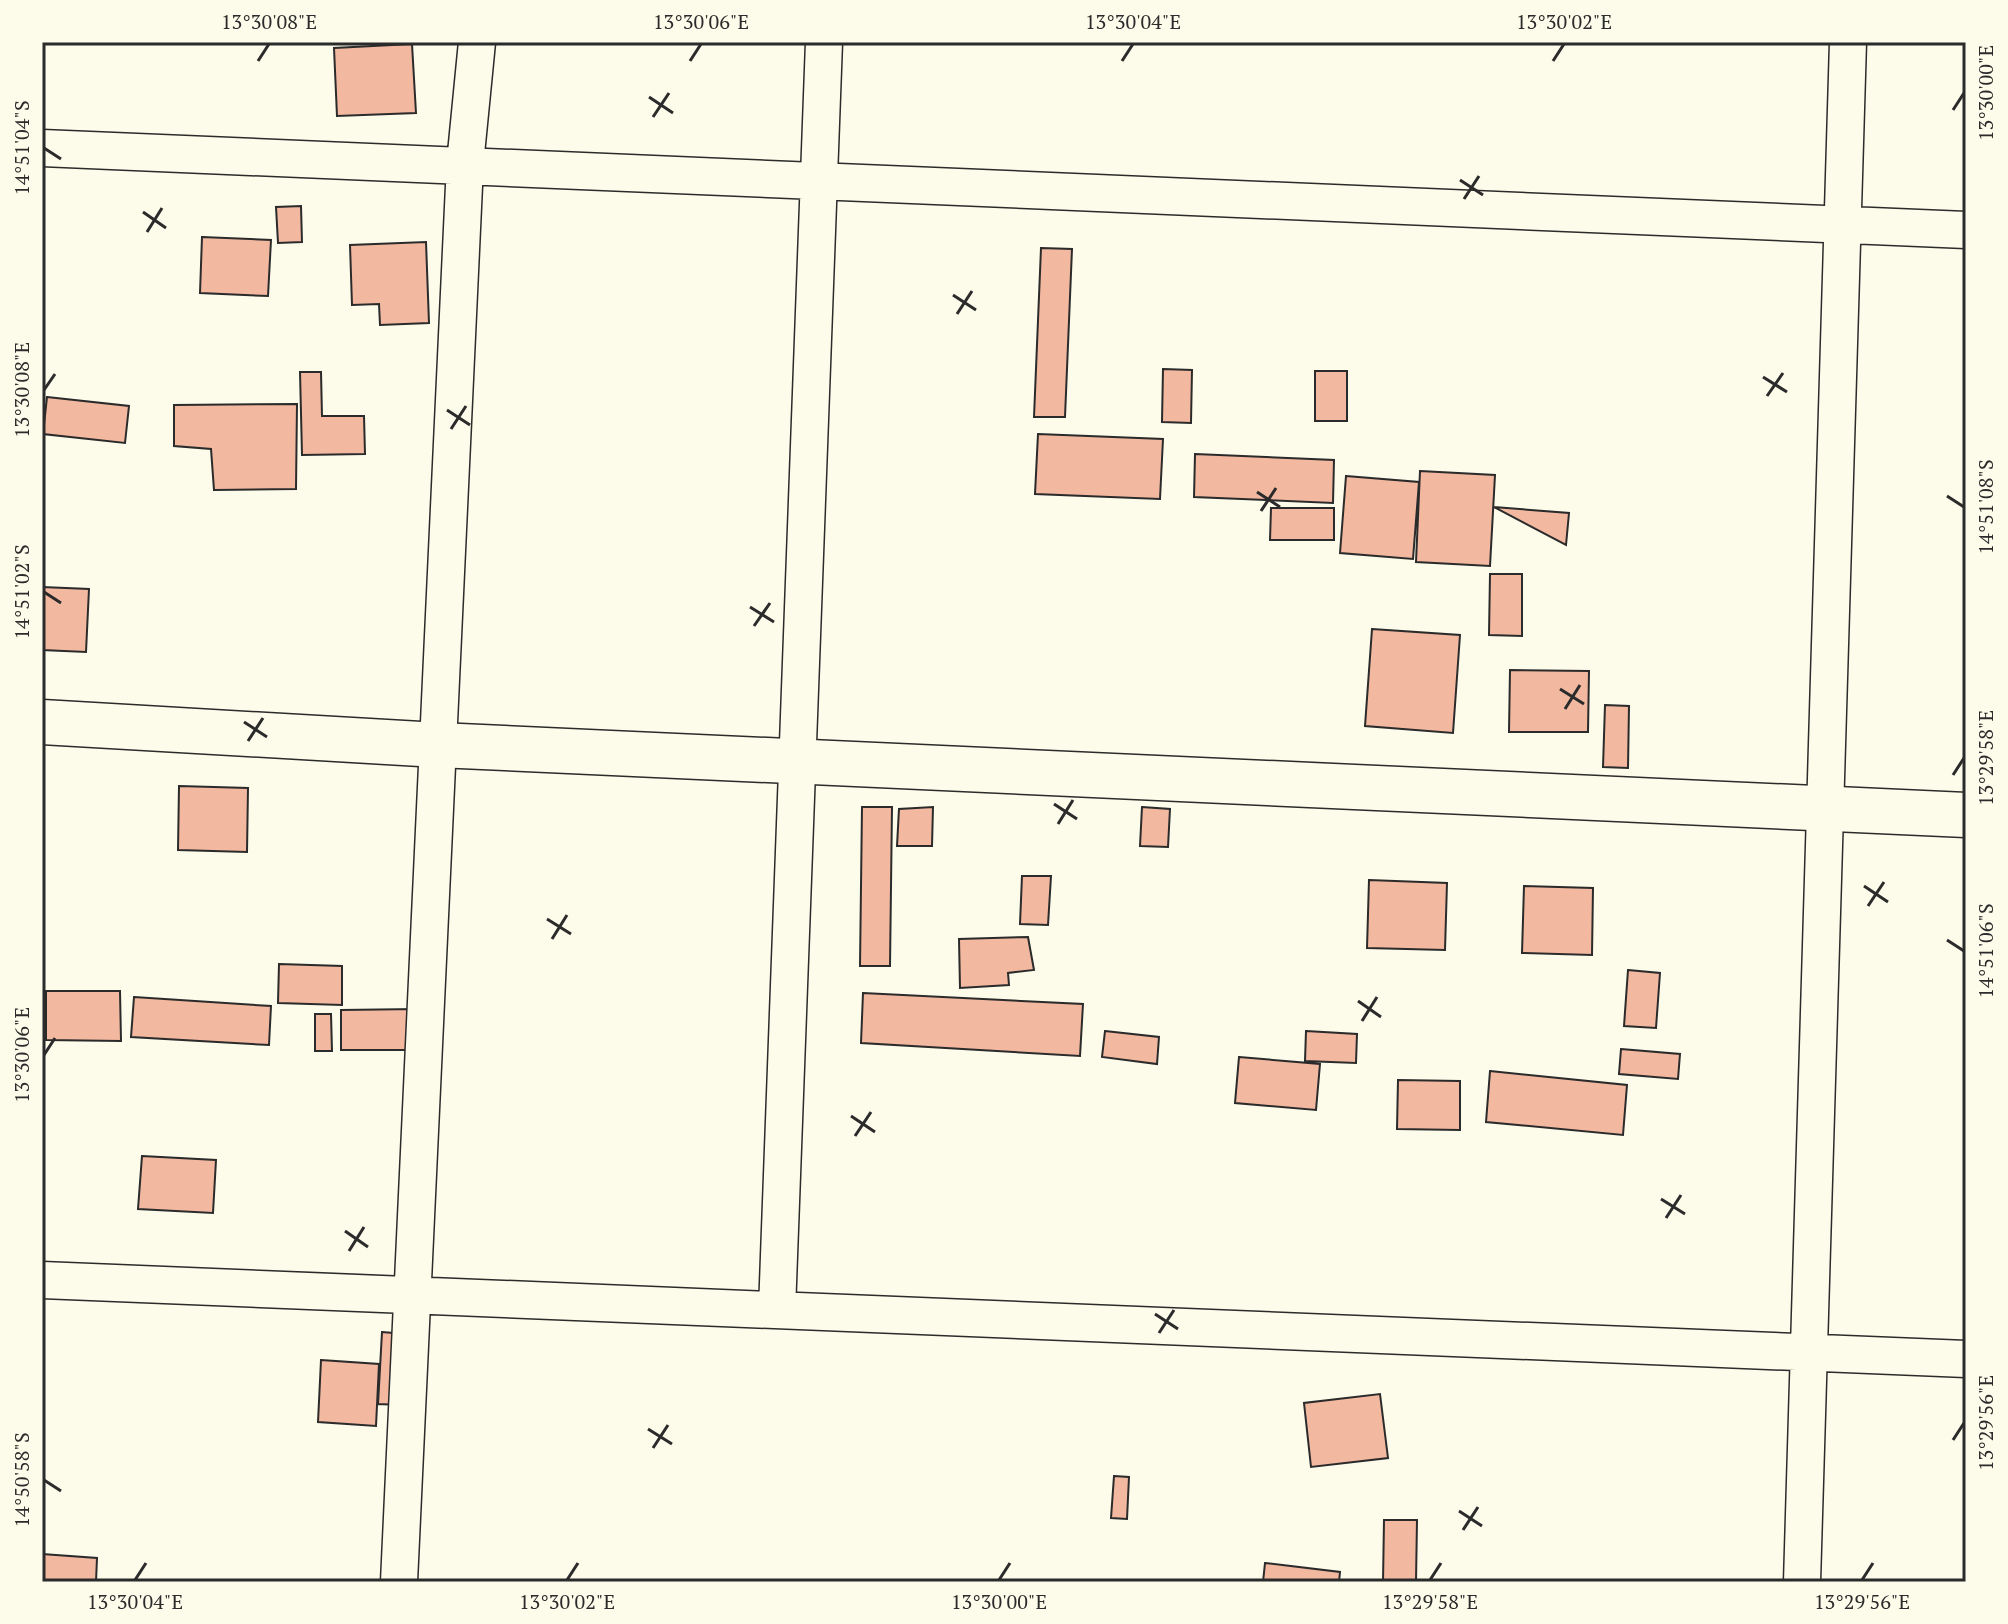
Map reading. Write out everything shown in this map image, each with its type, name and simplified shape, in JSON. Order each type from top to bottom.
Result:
[{"type":"street","points":[[399,1582],[465,164],[477,42]]},
{"type":"street","points":[[777,1310],[824,42]]},
{"type":"street","points":[[1802,1582],[1848,42]]},
{"type":"street","points":[[42,148],[1966,230]]},
{"type":"street","points":[[42,722],[438,745],[1966,815]]},
{"type":"street","points":[[42,1280],[1966,1359]]},
{"type":"building","points":[[412,44],[416,113],[337,116],[334,48]]},
{"type":"building","points":[[301,206],[302,242],[278,243],[276,207]]},
{"type":"building","points":[[202,237],[271,240],[268,296],[200,293]]},
{"type":"building","points":[[426,242],[429,323],[380,325],[379,304],[352,305],[350,245]]},
{"type":"building","points":[[1041,248],[1072,249],[1065,417],[1034,417]]},
{"type":"building","points":[[1163,369],[1192,370],[1191,423],[1162,422]]},
{"type":"building","points":[[1315,371],[1347,371],[1347,421],[1315,421]]},
{"type":"building","points":[[300,372],[321,372],[322,416],[364,416],[365,454],[302,455]]},
{"type":"building","points":[[47,397],[129,406],[125,443],[43,434]]},
{"type":"building","points":[[297,404],[296,489],[214,490],[211,449],[174,446],[174,405]]},
{"type":"building","points":[[1038,434],[1163,439],[1160,499],[1035,494]]},
{"type":"building","points":[[1195,454],[1334,460],[1333,503],[1194,497]]},
{"type":"building","points":[[1420,471],[1495,475],[1490,566],[1416,562]]},
{"type":"building","points":[[1346,476],[1419,482],[1413,559],[1340,553]]},
{"type":"building","points":[[1494,507],[1569,513],[1566,545]]},
{"type":"building","points":[[1271,508],[1334,508],[1334,540],[1270,540]]},
{"type":"building","points":[[1490,574],[1522,574],[1522,636],[1489,635]]},
{"type":"building","points":[[42,587],[89,589],[86,652],[42,650]]},
{"type":"building","points":[[1372,629],[1460,635],[1453,733],[1365,726]]},
{"type":"building","points":[[1510,670],[1589,671],[1588,732],[1509,732]]},
{"type":"building","points":[[1605,705],[1629,706],[1628,768],[1603,767]]},
{"type":"building","points":[[179,786],[248,788],[247,852],[178,850]]},
{"type":"building","points":[[862,807],[892,807],[890,966],[860,966]]},
{"type":"building","points":[[933,807],[932,846],[897,846],[899,809]]},
{"type":"building","points":[[1142,807],[1170,809],[1168,847],[1140,846]]},
{"type":"building","points":[[1022,876],[1051,876],[1048,925],[1020,924]]},
{"type":"building","points":[[1369,880],[1447,883],[1445,950],[1367,948]]},
{"type":"building","points":[[1524,886],[1593,888],[1592,955],[1522,953]]},
{"type":"building","points":[[1028,937],[1034,970],[1008,973],[1009,985],[960,988],[959,939]]},
{"type":"building","points":[[279,964],[342,966],[342,1005],[278,1003]]},
{"type":"building","points":[[1628,970],[1660,973],[1656,1028],[1624,1026]]},
{"type":"building","points":[[46,991],[120,991],[121,1041],[46,1040]]},
{"type":"building","points":[[863,993],[1083,1004],[1080,1056],[861,1043]]},
{"type":"building","points":[[134,997],[271,1006],[269,1045],[131,1037]]},
{"type":"building","points":[[417,1009],[417,1050],[341,1050],[341,1010]]},
{"type":"building","points":[[315,1014],[331,1014],[332,1051],[315,1051]]},
{"type":"building","points":[[1105,1031],[1159,1037],[1157,1064],[1102,1057]]},
{"type":"building","points":[[1306,1031],[1357,1034],[1356,1063],[1305,1061]]},
{"type":"building","points":[[1621,1049],[1680,1054],[1678,1079],[1619,1074]]},
{"type":"building","points":[[1239,1057],[1320,1064],[1316,1110],[1235,1103]]},
{"type":"building","points":[[1490,1071],[1627,1085],[1623,1135],[1486,1122]]},
{"type":"building","points":[[1398,1080],[1460,1081],[1460,1130],[1397,1129]]},
{"type":"building","points":[[142,1156],[216,1160],[213,1213],[138,1209]]},
{"type":"building","points":[[382,1332],[405,1334],[401,1405],[378,1404]]},
{"type":"building","points":[[321,1360],[379,1364],[376,1426],[318,1422]]},
{"type":"building","points":[[1380,1394],[1388,1458],[1311,1467],[1304,1403]]},
{"type":"building","points":[[1114,1476],[1129,1477],[1127,1519],[1111,1518]]},
{"type":"building","points":[[1384,1520],[1417,1520],[1416,1582],[1383,1582]]},
{"type":"building","points":[[42,1554],[97,1558],[96,1582],[42,1582]]},
{"type":"building","points":[[1265,1563],[1340,1572],[1339,1582],[1263,1582]]}]
